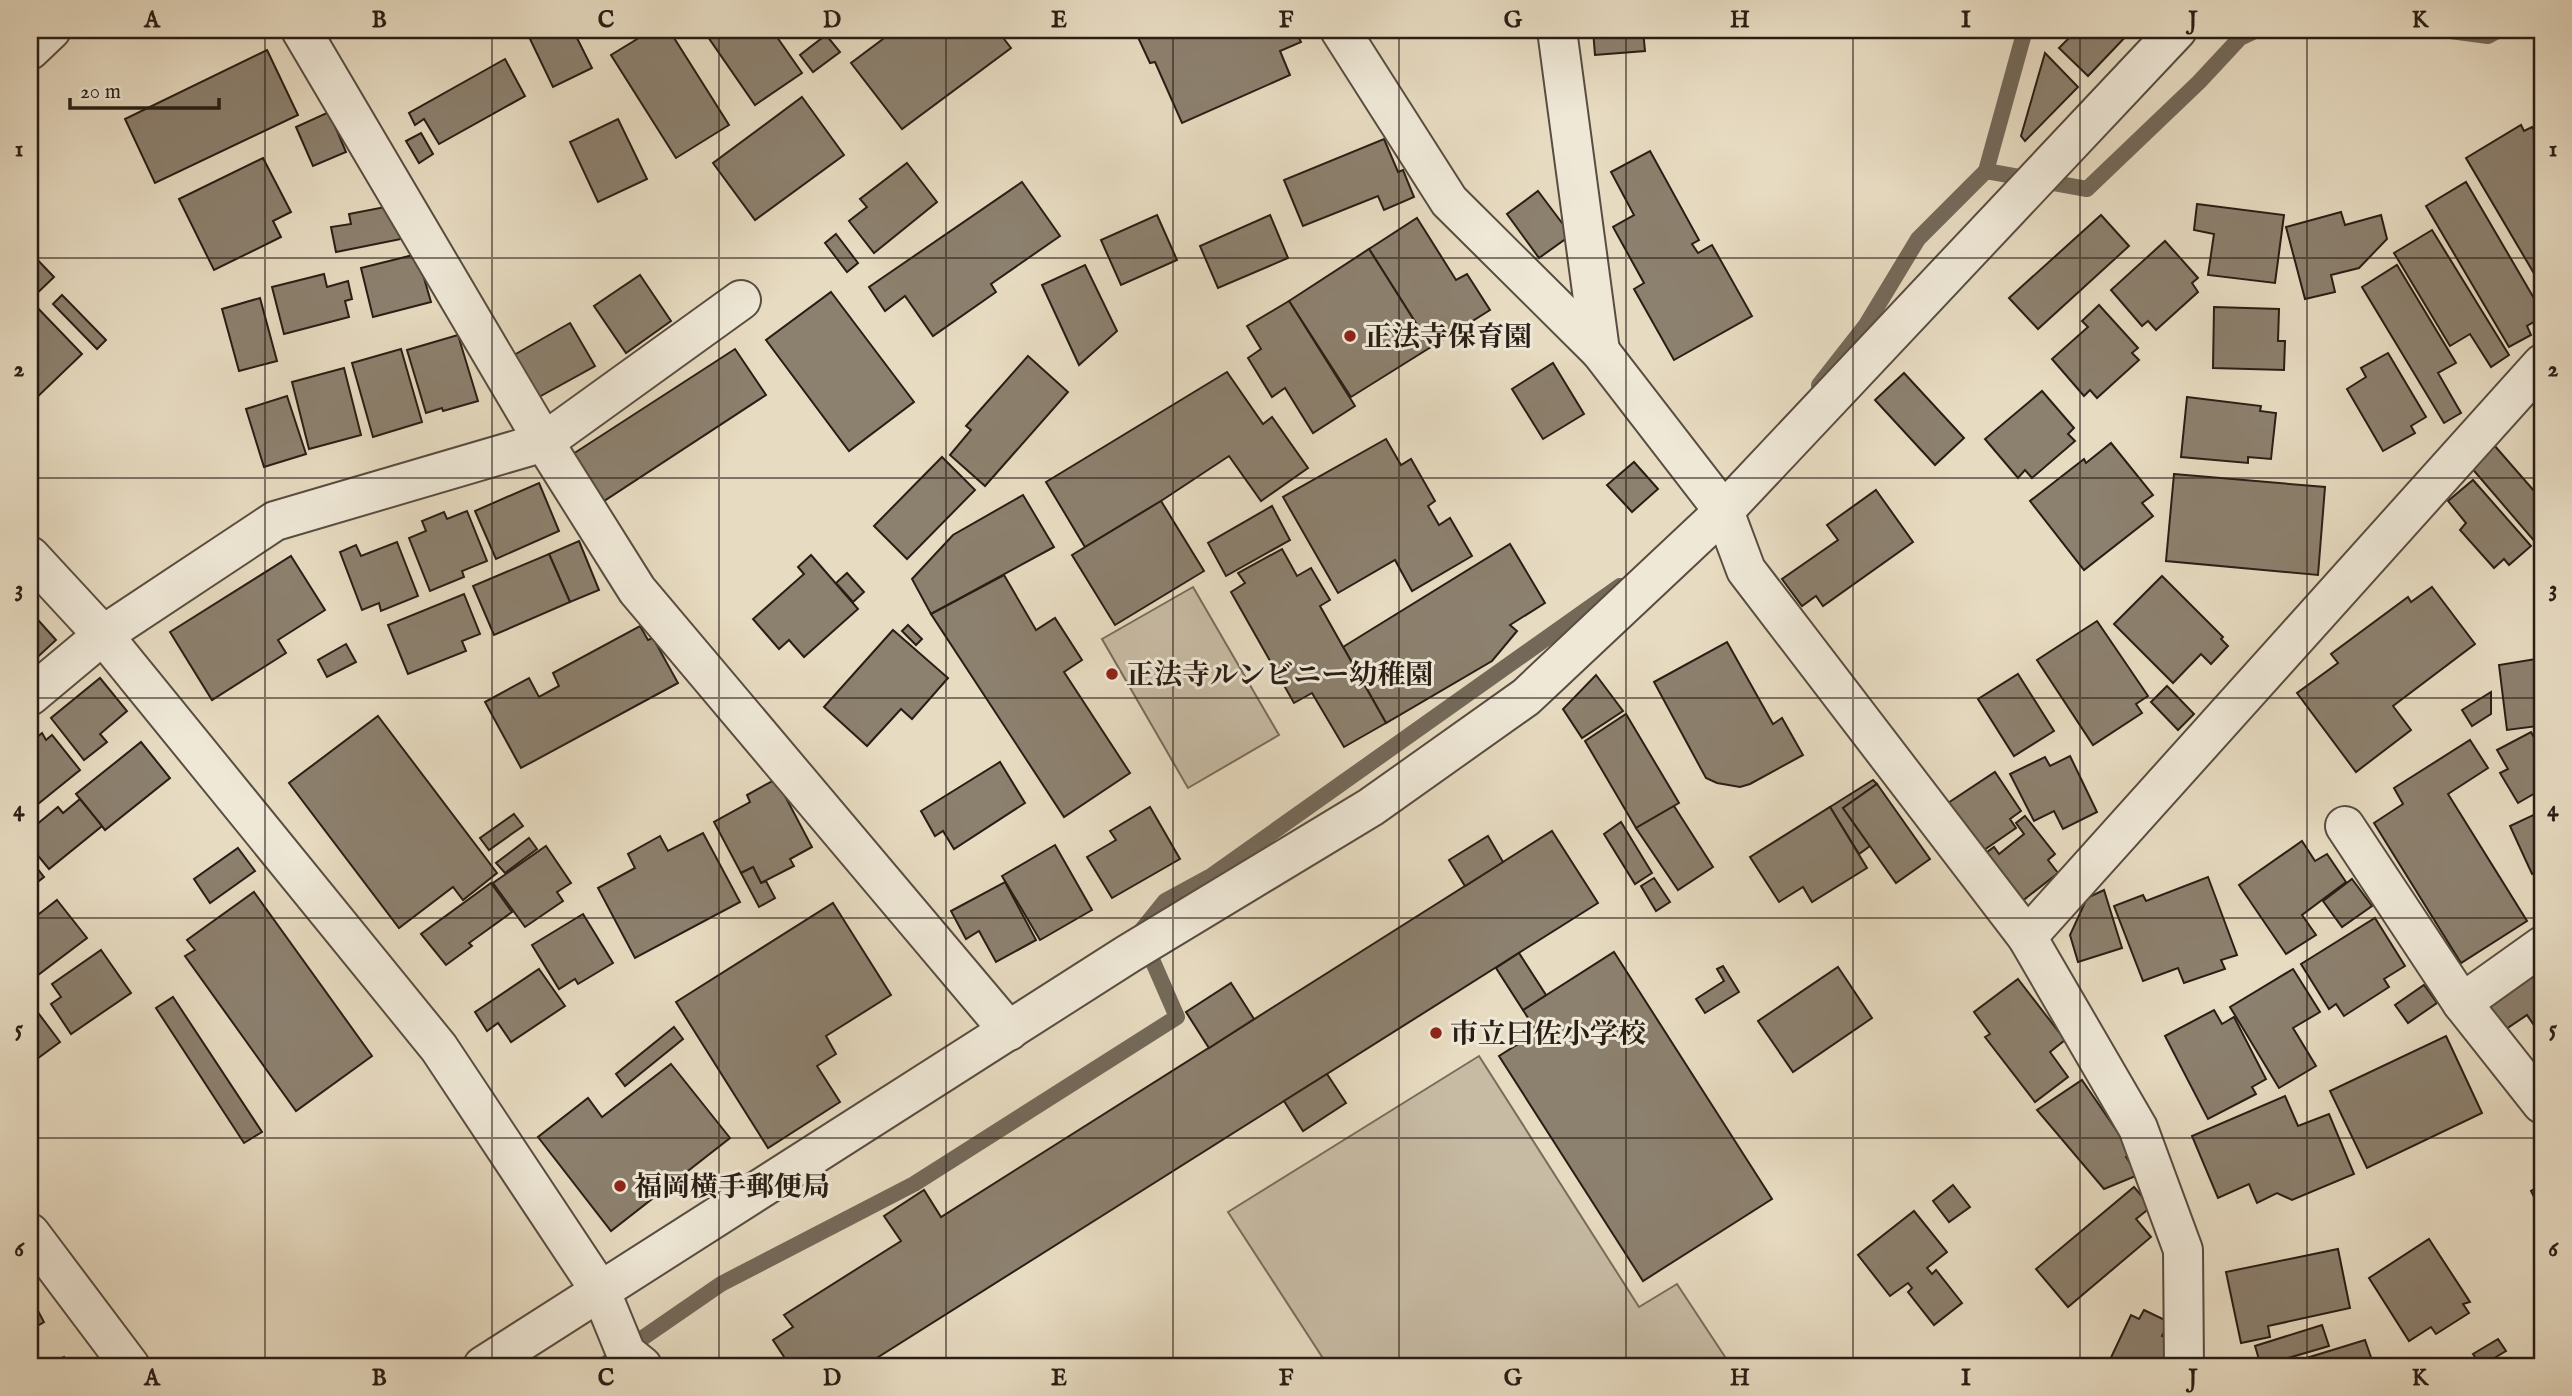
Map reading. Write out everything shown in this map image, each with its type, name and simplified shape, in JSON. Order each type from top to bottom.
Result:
[{"type":"street","points":[[30,50],[51,30]]},
{"type":"street","points":[[301,30],[544,442],[637,590],[1009,1031]]},
{"type":"street","points":[[1340,30],[1449,201],[1600,351],[1722,508],[1746,570],[2027,937],[2138,1128],[2183,1250],[2188,1359]]},
{"type":"street","points":[[1557,30],[1600,351]]},
{"type":"street","points":[[482,1366],[1128,954],[1371,807],[1526,697],[1722,508],[2177,30]]},
{"type":"street","points":[[30,696],[103,635],[275,521],[544,442],[741,300]]},
{"type":"street","points":[[2027,937],[2542,364]]},
{"type":"street","points":[[30,556],[103,635],[439,1048],[601,1292],[626,1353],[642,1366]]},
{"type":"street","points":[[2345,825],[2462,1003],[2542,1104]]},
{"type":"street","points":[[2462,1003],[2542,946]]},
{"type":"street","points":[[30,1233],[130,1366]]},
{"type":"shaded area","points":[[1193,587],[1279,735],[1188,788],[1102,639]]},
{"type":"shaded area","points":[[1479,1056],[1639,1307],[1677,1284],[1731,1366],[1328,1366],[1228,1212]]},
{"type":"building","points":[[549,30],[573,30],[592,68],[553,87],[530,39]]},
{"type":"building","points":[[652,30],[669,30],[729,125],[676,158],[611,55]]},
{"type":"building","points":[[719,30],[772,30],[802,73],[755,105],[708,37]]},
{"type":"building","points":[[895,30],[997,30],[1011,48],[902,129],[851,63]]},
{"type":"building","points":[[1143,30],[1295,30],[1301,42],[1280,51],[1290,75],[1182,123],[1155,62],[1150,63],[1136,33]]},
{"type":"building","points":[[1593,30],[1643,30],[1645,51],[1595,55]]},
{"type":"building","points":[[2077,30],[2132,30],[2088,76],[2059,48]]},
{"type":"building","points":[[826,35],[840,52],[813,72],[800,55]]},
{"type":"building","points":[[267,50],[298,115],[155,183],[125,119]]},
{"type":"building","points":[[2045,53],[2078,87],[2025,141],[2021,136]]},
{"type":"building","points":[[505,59],[525,96],[439,144],[424,119],[415,125],[409,113]]},
{"type":"building","points":[[802,97],[844,155],[755,220],[713,163]]},
{"type":"building","points":[[329,112],[346,152],[313,166],[296,127]]},
{"type":"building","points":[[618,119],[647,179],[598,202],[570,142]]},
{"type":"building","points":[[2521,125],[2524,131],[2532,127],[2542,144],[2542,287],[2466,158]]},
{"type":"building","points":[[421,133],[433,154],[419,163],[406,141]]},
{"type":"building","points":[[1384,139],[1398,172],[1403,170],[1414,197],[1384,210],[1378,196],[1303,226],[1284,180]]},
{"type":"building","points":[[1650,151],[1699,240],[1692,244],[1698,253],[1712,245],[1752,316],[1674,360],[1634,289],[1644,283],[1613,227],[1634,215],[1611,172]]},
{"type":"building","points":[[263,158],[291,212],[273,221],[281,237],[214,270],[179,199]]},
{"type":"building","points":[[907,163],[937,202],[874,253],[849,221],[867,207],[860,199]]},
{"type":"building","points":[[1022,182],[1060,236],[991,284],[996,292],[933,336],[905,296],[885,311],[869,287]]},
{"type":"building","points":[[2466,182],[2542,312],[2542,317],[2527,326],[2531,335],[2509,347],[2426,206]]},
{"type":"building","points":[[1538,191],[1571,235],[1539,258],[1507,214]]},
{"type":"building","points":[[2197,204],[2284,215],[2275,283],[2208,275],[2214,234],[2194,230]]},
{"type":"building","points":[[390,206],[397,213],[401,239],[336,252],[331,227],[351,224],[349,214]]},
{"type":"building","points":[[2341,212],[2345,225],[2381,215],[2387,239],[2359,268],[2331,275],[2335,292],[2305,299],[2286,227]]},
{"type":"building","points":[[1157,215],[1177,260],[1121,285],[1101,240]]},
{"type":"building","points":[[1270,215],[1288,258],[1218,288],[1200,246]]},
{"type":"building","points":[[2101,215],[2129,246],[2038,329],[2009,298]]},
{"type":"building","points":[[1417,218],[1456,280],[1467,274],[1490,310],[1431,347],[1369,249]]},
{"type":"building","points":[[2432,230],[2509,355],[2491,367],[2470,334],[2450,346],[2394,253]]},
{"type":"building","points":[[836,234],[858,263],[847,272],[825,243]]},
{"type":"building","points":[[2165,241],[2198,278],[2192,283],[2198,292],[2156,330],[2148,321],[2142,326],[2111,290]]},
{"type":"building","points":[[1369,249],[1431,347],[1351,397],[1289,301]]},
{"type":"building","points":[[30,252],[54,277],[30,300]]},
{"type":"building","points":[[417,254],[431,302],[373,317],[361,268]]},
{"type":"building","points":[[1085,265],[1117,331],[1079,365],[1042,285]]},
{"type":"building","points":[[2397,265],[2456,363],[2438,373],[2461,413],[2444,423],[2362,287]]},
{"type":"building","points":[[324,274],[327,287],[348,281],[352,299],[345,301],[349,317],[284,334],[272,287]]},
{"type":"building","points":[[640,275],[671,321],[626,353],[594,306]]},
{"type":"building","points":[[831,292],[914,402],[849,451],[766,340]]},
{"type":"building","points":[[62,295],[106,340],[97,349],[53,304]]},
{"type":"building","points":[[260,298],[277,361],[239,371],[222,309]]},
{"type":"building","points":[[30,300],[82,354],[30,404]]},
{"type":"building","points":[[1289,301],[1355,406],[1313,433],[1285,388],[1272,397],[1248,358],[1261,349],[1247,326]]},
{"type":"building","points":[[2099,305],[2138,348],[2132,353],[2139,360],[2097,398],[2090,390],[2084,396],[2052,359],[2088,327],[2082,321]]},
{"type":"building","points":[[2214,307],[2279,309],[2278,341],[2285,341],[2284,370],[2213,368]]},
{"type":"building","points":[[570,323],[595,366],[539,397],[514,355]]},
{"type":"building","points":[[458,335],[478,401],[426,413],[407,350]]},
{"type":"building","points":[[401,349],[422,422],[373,437],[352,363]]},
{"type":"building","points":[[735,349],[766,395],[604,501],[573,454]]},
{"type":"building","points":[[2388,353],[2426,417],[2411,426],[2415,433],[2383,451],[2347,389],[2366,377],[2361,368]]},
{"type":"building","points":[[1028,356],[1068,392],[985,486],[950,455],[971,430],[966,426]]},
{"type":"building","points":[[1553,363],[1584,414],[1543,439],[1512,389]]},
{"type":"building","points":[[344,368],[361,435],[309,449],[292,382]]},
{"type":"building","points":[[1227,372],[1263,424],[1272,417],[1308,468],[1261,501],[1229,456],[1085,547],[1046,482]]},
{"type":"building","points":[[1904,373],[1964,438],[1935,465],[1875,400]]},
{"type":"building","points":[[2042,391],[2074,428],[2068,434],[2075,441],[2032,478],[2025,470],[2018,478],[1985,439]]},
{"type":"building","points":[[287,396],[306,454],[264,467],[246,409]]},
{"type":"building","points":[[2187,397],[2261,406],[2260,411],[2276,413],[2271,459],[2248,457],[2248,463],[2181,457]]},
{"type":"building","points":[[1386,439],[1401,465],[1411,459],[1435,501],[1428,506],[1439,525],[1450,518],[1472,556],[1412,591],[1395,560],[1338,593],[1283,497]]},
{"type":"building","points":[[2111,443],[2153,495],[2142,503],[2153,516],[2084,570],[2030,501],[2084,459],[2086,463]]},
{"type":"building","points":[[2494,445],[2542,500],[2542,550],[2470,466]]},
{"type":"building","points":[[942,457],[975,490],[907,559],[874,526]]},
{"type":"building","points":[[1634,462],[1658,489],[1632,512],[1607,485]]},
{"type":"building","points":[[2174,474],[2325,487],[2318,575],[2166,561]]},
{"type":"building","points":[[2473,480],[2531,546],[2509,565],[2504,559],[2494,568],[2460,530],[2466,523],[2448,501]]},
{"type":"building","points":[[539,483],[559,531],[496,559],[475,511]]},
{"type":"building","points":[[1876,490],[1913,542],[1823,606],[1816,596],[1802,606],[1782,579],[1838,540],[1827,525]]},
{"type":"building","points":[[1023,495],[1054,547],[931,614],[912,579],[953,535]]},
{"type":"building","points":[[1161,501],[1204,571],[1115,625],[1072,555]]},
{"type":"building","points":[[1272,506],[1290,540],[1226,576],[1208,543]]},
{"type":"building","points":[[467,511],[487,561],[462,571],[464,577],[430,591],[409,538],[426,531],[422,521],[444,512],[447,519]]},
{"type":"building","points":[[579,541],[599,590],[570,602],[549,554]]},
{"type":"building","points":[[397,542],[418,596],[381,611],[379,603],[362,610],[340,552],[356,545],[361,556]]},
{"type":"building","points":[[1510,544],[1545,603],[1510,625],[1517,631],[1492,661],[1386,723],[1343,647]]},
{"type":"building","points":[[1282,549],[1297,576],[1311,568],[1330,600],[1320,606],[1386,723],[1344,747],[1312,693],[1294,703],[1231,592],[1245,583],[1238,573]]},
{"type":"building","points":[[549,554],[570,602],[494,635],[473,586]]},
{"type":"building","points":[[811,555],[858,609],[804,657],[789,640],[779,649],[753,619],[804,574],[798,567]]},
{"type":"building","points":[[291,556],[325,610],[278,640],[286,653],[212,700],[170,632]]},
{"type":"building","points":[[847,573],[864,592],[853,602],[836,583]]},
{"type":"building","points":[[1004,575],[1036,630],[1055,618],[1082,660],[1064,672],[1130,773],[1064,817],[931,614]]},
{"type":"building","points":[[2162,576],[2223,637],[2221,639],[2228,646],[2211,664],[2201,654],[2173,683],[2114,624]]},
{"type":"building","points":[[2432,587],[2475,644],[2393,706],[2411,730],[2356,772],[2297,693],[2338,663],[2331,654],[2408,597],[2411,602]]},
{"type":"building","points":[[464,594],[480,634],[462,641],[466,651],[408,674],[388,625]]},
{"type":"building","points":[[30,611],[56,640],[30,664]]},
{"type":"building","points":[[2097,621],[2148,696],[2136,704],[2142,713],[2093,745],[2037,660]]},
{"type":"building","points":[[908,625],[922,639],[916,645],[902,631]]},
{"type":"building","points":[[640,626],[648,640],[653,638],[678,683],[521,768],[485,702],[529,678],[539,697],[559,686],[553,673]]},
{"type":"building","points":[[893,630],[948,678],[912,719],[901,709],[867,746],[824,707]]},
{"type":"building","points":[[1727,642],[1773,724],[1782,718],[1803,755],[1740,787],[1706,778],[1654,682]]},
{"type":"building","points":[[346,644],[356,662],[327,677],[318,660]]},
{"type":"building","points":[[2542,658],[2542,714],[2536,715],[2538,726],[2507,730],[2499,665]]},
{"type":"building","points":[[2018,674],[2054,731],[2014,756],[1978,699]]},
{"type":"building","points":[[1596,675],[1623,711],[1582,738],[1563,709]]},
{"type":"building","points":[[100,678],[127,711],[100,734],[107,742],[84,760],[51,718]]},
{"type":"building","points":[[2167,686],[2194,714],[2178,730],[2151,702]]},
{"type":"building","points":[[2491,692],[2491,714],[2472,726],[2462,710]]},
{"type":"building","points":[[1626,714],[1679,803],[1636,828],[1585,741]]},
{"type":"building","points":[[378,716],[497,873],[463,900],[453,887],[399,928],[289,783]]},
{"type":"building","points":[[2531,732],[2537,743],[2542,740],[2542,789],[2518,803],[2500,773],[2508,769],[2497,750]]},
{"type":"building","points":[[42,733],[46,740],[52,735],[80,770],[33,808],[30,804],[30,743]]},
{"type":"building","points":[[2470,740],[2488,768],[2448,794],[2527,921],[2461,963],[2374,823],[2403,804],[2394,788]]},
{"type":"building","points":[[141,742],[170,778],[105,830],[76,794]]},
{"type":"building","points":[[2070,756],[2097,812],[2063,829],[2054,811],[2034,821],[2010,774],[2045,757],[2050,766]]},
{"type":"building","points":[[1000,762],[1025,803],[954,849],[943,831],[935,836],[921,811]]},
{"type":"building","points":[[1995,772],[2021,811],[2010,819],[2016,828],[1981,852],[1948,803]]},
{"type":"building","points":[[776,779],[812,847],[790,859],[794,866],[761,883],[753,867],[741,873],[714,822],[750,802],[747,795]]},
{"type":"building","points":[[1873,780],[1877,784],[1843,808],[1870,846],[1859,854],[1830,807]]},
{"type":"building","points":[[1877,784],[1930,859],[1896,883],[1843,808]]},
{"type":"building","points":[[80,799],[102,826],[49,869],[30,846],[30,830],[58,807],[63,813]]},
{"type":"building","points":[[1674,806],[1713,867],[1678,890],[1636,828]]},
{"type":"building","points":[[1150,807],[1180,859],[1112,898],[1087,857],[1116,840],[1110,831]]},
{"type":"building","points":[[1830,807],[1867,868],[1812,902],[1803,887],[1779,902],[1750,857]]},
{"type":"building","points":[[2542,811],[2542,869],[2532,874],[2510,826]]},
{"type":"building","points":[[514,814],[523,826],[489,850],[480,838]]},
{"type":"building","points":[[2025,816],[2055,854],[2048,860],[2058,873],[2021,902],[1983,855],[1994,847],[1999,854],[2024,834],[2016,823]]},
{"type":"building","points":[[1621,822],[1652,873],[1635,884],[1604,834]]},
{"type":"building","points":[[1552,831],[1598,903],[864,1366],[816,1366],[813,1361],[806,1366],[790,1366],[773,1340],[793,1327],[784,1315],[901,1241],[884,1216],[924,1190],[941,1217]]},
{"type":"building","points":[[703,833],[740,902],[635,958],[598,888],[635,868],[628,854],[660,836],[668,851]]},
{"type":"building","points":[[1488,836],[1503,862],[1465,886],[1449,860]]},
{"type":"building","points":[[529,838],[537,849],[505,873],[496,863]]},
{"type":"building","points":[[2302,841],[2315,861],[2327,854],[2346,882],[2302,915],[2316,935],[2286,954],[2239,885]]},
{"type":"building","points":[[1055,845],[1092,910],[1040,940],[1002,876]]},
{"type":"building","points":[[546,846],[571,883],[557,892],[563,901],[525,927],[493,883]]},
{"type":"building","points":[[238,848],[255,871],[210,903],[194,879]]},
{"type":"building","points":[[30,859],[44,877],[30,888]]},
{"type":"building","points":[[753,867],[761,883],[766,881],[775,898],[759,907],[741,873]]},
{"type":"building","points":[[2208,877],[2237,955],[2221,960],[2225,969],[2184,983],[2178,968],[2143,981],[2114,906],[2143,895],[2146,901]]},
{"type":"building","points":[[1654,878],[1670,902],[1656,911],[1641,886]]},
{"type":"building","points":[[2352,879],[2372,906],[2342,927],[2323,901]]},
{"type":"building","points":[[1005,882],[1036,940],[996,962],[979,931],[966,939],[951,911]]},
{"type":"building","points":[[491,883],[512,912],[469,943],[472,946],[446,965],[421,934]]},
{"type":"building","points":[[2104,890],[2122,948],[2078,962],[2070,935],[2087,898]]},
{"type":"building","points":[[254,892],[372,1056],[296,1111],[185,956],[195,950],[187,940]]},
{"type":"building","points":[[57,900],[87,938],[38,975],[30,964],[30,921]]},
{"type":"building","points":[[833,903],[891,995],[826,1036],[836,1054],[817,1066],[840,1102],[768,1148],[676,1002]]},
{"type":"building","points":[[583,914],[613,963],[578,984],[575,979],[559,989],[532,945]]},
{"type":"building","points":[[2375,918],[2405,966],[2384,979],[2389,987],[2344,1016],[2336,1004],[2329,1009],[2301,964]]},
{"type":"building","points":[[101,950],[131,993],[71,1034],[51,1004],[61,997],[52,984]]},
{"type":"building","points":[[1614,952],[1772,1199],[1643,1281],[1499,1056],[1537,1032],[1523,1010]]},
{"type":"building","points":[[1519,953],[1546,995],[1523,1010],[1496,968]]},
{"type":"building","points":[[2529,965],[2542,984],[2542,1037],[2527,1015],[2500,1033],[2477,999]]},
{"type":"building","points":[[1723,966],[1739,992],[1705,1013],[1696,999],[1724,981],[1717,969]]},
{"type":"building","points":[[1838,967],[1872,1018],[1793,1072],[1758,1021]]},
{"type":"building","points":[[539,969],[565,1006],[511,1042],[498,1023],[487,1031],[475,1012]]},
{"type":"building","points":[[2293,969],[2320,1012],[2293,1028],[2316,1066],[2279,1088],[2230,1007]]},
{"type":"building","points":[[2018,979],[2065,1040],[2050,1052],[2068,1077],[2035,1102],[1985,1037],[1990,1034],[1974,1012]]},
{"type":"building","points":[[1231,983],[1254,1019],[1209,1048],[1186,1012]]},
{"type":"building","points":[[2424,985],[2437,1003],[2408,1023],[2395,1005]]},
{"type":"building","points":[[173,997],[262,1132],[244,1143],[156,1008]]},
{"type":"building","points":[[33,1006],[60,1042],[30,1064],[30,1008]]},
{"type":"building","points":[[2214,1010],[2222,1024],[2234,1017],[2266,1079],[2252,1087],[2256,1094],[2208,1119],[2165,1036]]},
{"type":"building","points":[[674,1027],[683,1039],[625,1086],[616,1074]]},
{"type":"building","points":[[2446,1036],[2482,1113],[2367,1168],[2330,1091]]},
{"type":"building","points":[[671,1064],[730,1138],[611,1231],[538,1137],[588,1098],[602,1117]]},
{"type":"building","points":[[1327,1074],[1346,1103],[1303,1131],[1284,1101]]},
{"type":"building","points":[[2082,1080],[2132,1153],[2126,1157],[2138,1175],[2104,1189],[2037,1110]]},
{"type":"building","points":[[2285,1096],[2298,1126],[2329,1114],[2354,1174],[2292,1200],[2277,1193],[2257,1203],[2249,1184],[2218,1198],[2192,1136]]},
{"type":"building","points":[[1953,1185],[1970,1207],[1949,1222],[1933,1201]]},
{"type":"building","points":[[2540,1186],[2542,1190],[2542,1213],[2531,1191]]},
{"type":"building","points":[[2134,1187],[2151,1207],[2136,1219],[2151,1237],[2068,1307],[2036,1269]]},
{"type":"building","points":[[1914,1211],[1947,1252],[1927,1268],[1932,1274],[1936,1270],[1962,1303],[1934,1325],[1908,1292],[1912,1288],[1908,1283],[1890,1296],[1858,1255]]},
{"type":"building","points":[[2429,1239],[2470,1302],[2463,1304],[2469,1313],[2436,1334],[2431,1327],[2409,1341],[2369,1278]]},
{"type":"building","points":[[2338,1249],[2350,1308],[2268,1326],[2270,1337],[2241,1343],[2226,1272]]},
{"type":"building","points":[[30,1296],[44,1322],[30,1330]]},
{"type":"building","points":[[2144,1310],[2169,1322],[2162,1336],[2168,1339],[2165,1347],[2170,1350],[2162,1366],[2107,1366],[2131,1315],[2139,1319]]},
{"type":"building","points":[[2322,1325],[2329,1346],[2261,1366],[2255,1346]]},
{"type":"building","points":[[2498,1339],[2506,1351],[2481,1366],[2473,1354]]},
{"type":"building","points":[[2365,1340],[2374,1366],[2302,1366],[2300,1360]]},
{"type":"building","points":[[64,1357],[67,1366],[40,1366]]},
{"type":"waterway","points":[[1819,385],[1866,325],[1918,239],[1986,171],[2025,30]]},
{"type":"waterway","points":[[1986,171],[2087,189],[2199,82],[2240,38],[2257,30]]},
{"type":"waterway","points":[[2443,30],[2488,36],[2499,30]]},
{"type":"waterway","points":[[602,1366],[721,1284],[914,1184],[1177,1017],[1140,932],[1165,901],[1211,876],[1620,586]]},
{"type":"place","name":"正法寺保育園","points":[[1350,336]]},
{"type":"place","name":"正法寺ルンビニー幼稚園","points":[[1112,674]]},
{"type":"place","name":"市立曰佐小学校","points":[[1436,1033]]},
{"type":"place","name":"福岡横手郵便局","points":[[620,1186]]}]
